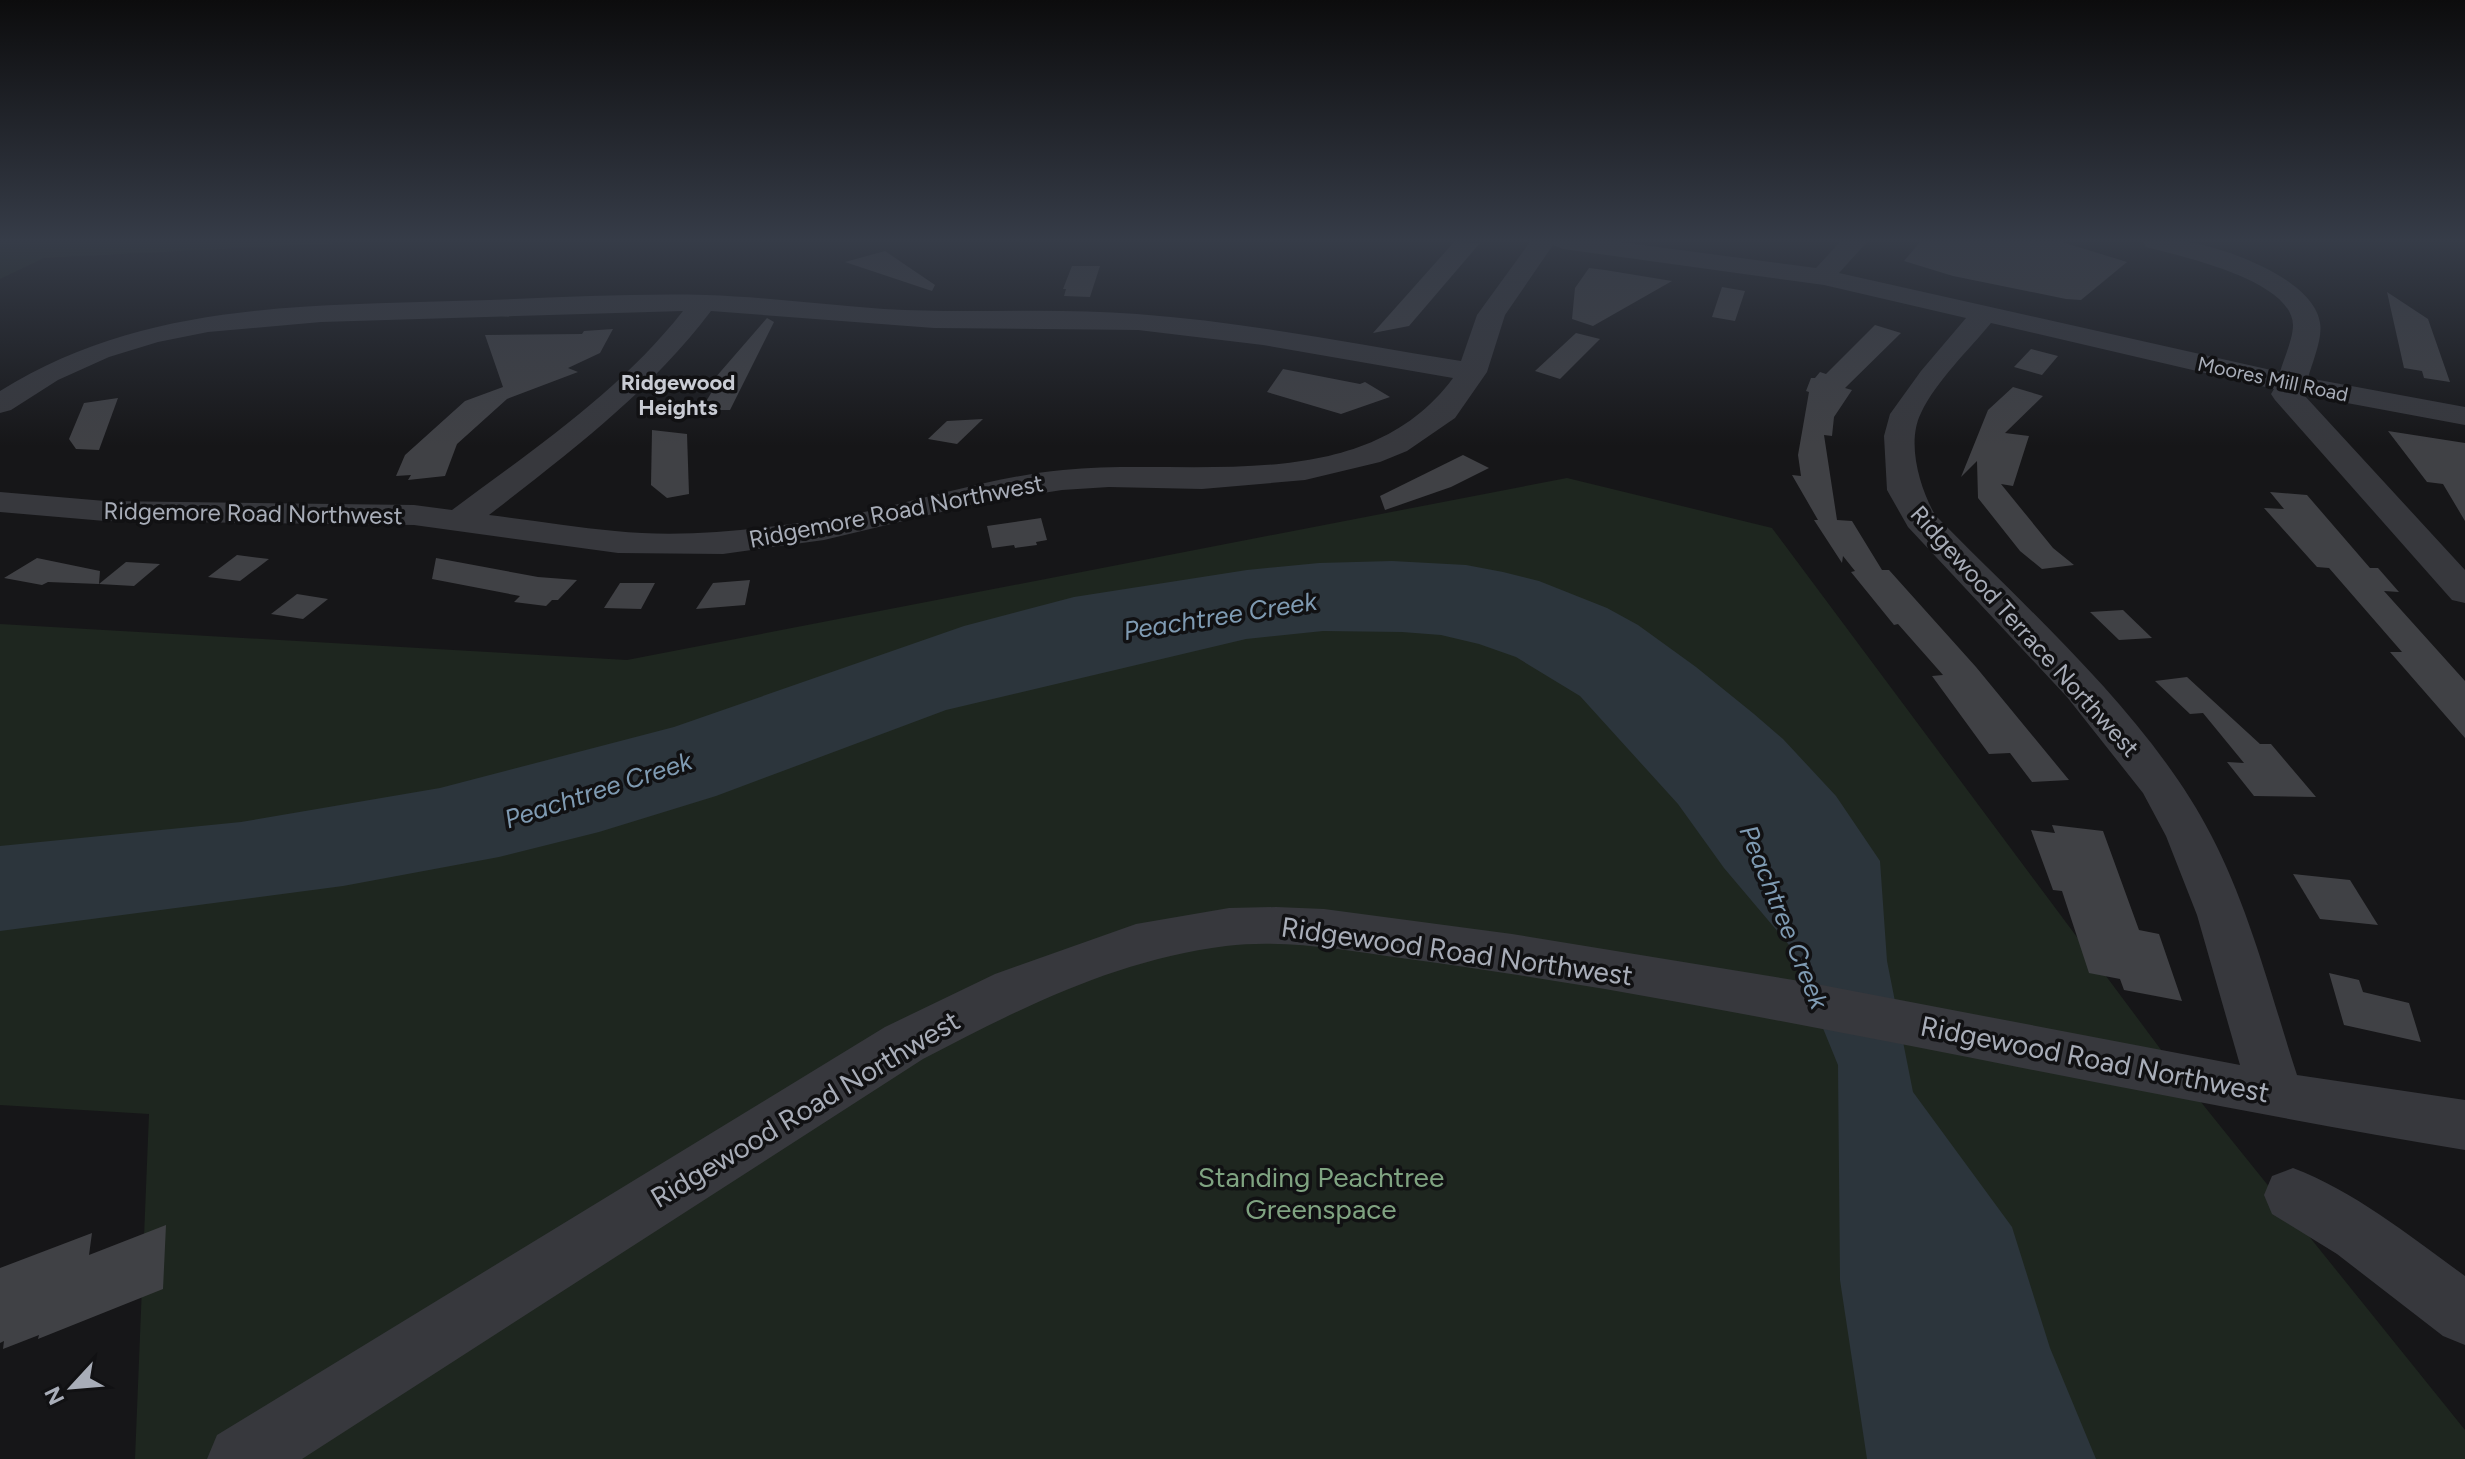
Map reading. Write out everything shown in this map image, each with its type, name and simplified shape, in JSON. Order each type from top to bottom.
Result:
[{"type":"street","points":[[0,404],[35,381],[82,359],[149,336],[218,322],[284,315],[456,310]]},
{"type":"street","points":[[462,519],[619,396],[676,342],[698,310]]},
{"type":"street","points":[[794,310],[909,319],[1067,318],[1140,322],[1472,372]]},
{"type":"street","name":"Ridgemore Road Northwest","points":[[0,502],[105,511],[362,513],[462,519],[618,542],[723,543],[824,530],[979,493],[1062,480],[1109,477],[1202,479],[1305,470],[1369,455],[1416,433],[1444,411],[1472,372],[1494,310]]},
{"type":"street","name":"Moores Mill Road","points":[[1977,310],[2292,384],[2465,416]]},
{"type":"street","points":[[2303,310],[2307,324],[2292,384],[2286,394],[2465,592]]},
{"type":"street","name":"Ridgewood Terrace Northwest","points":[[1986,312],[1931,377],[1905,414],[1900,436],[1904,490],[1920,520],[2081,688],[2160,785],[2189,836],[2221,915],[2276,1095]]},
{"type":"street","name":"Ridgewood Road Northwest","points":[[241,1459],[904,1043],[1013,988],[1136,943],[1229,927],[1324,928],[1512,954],[1806,1003],[2276,1095],[2465,1125]]},
{"type":"street","points":[[2293,1195],[2358,1234],[2465,1314]]},
{"type":"green space","name":"Standing Peachtree Greenspace","points":[[1567,478],[1772,528],[2188,1086],[2465,1430],[2465,1459],[135,1459],[149,1114],[0,1105],[0,624],[627,660]]},
{"type":"water","name":"Peachtree Creek","points":[[1392,561],[1466,565],[1503,572],[1539,581],[1607,608],[1638,625],[1754,714],[1783,739],[1836,796],[1880,861],[1887,961],[1913,1092],[2012,1227],[2050,1348],[2096,1459],[1867,1459],[1840,1280],[1838,1065],[1789,945],[1724,868],[1678,804],[1580,696],[1516,657],[1479,644],[1441,635],[1402,632],[1323,631],[1246,639],[946,710],[716,796],[599,832],[499,857],[343,886],[0,931],[0,846],[241,822],[440,788],[674,727],[964,626],[1074,597],[1247,570],[1319,563]]},
{"type":"building","points":[[1393,310],[1423,310],[1409,326],[1373,333]]},
{"type":"building","points":[[1573,310],[1621,310],[1593,326],[1572,319]]},
{"type":"building","points":[[1714,310],[1739,310],[1735,321],[1712,317]]},
{"type":"building","points":[[2391,310],[2414,310],[2428,319],[2450,382],[2424,378],[2422,371],[2404,368]]},
{"type":"building","points":[[767,318],[774,322],[730,410],[701,410],[720,378],[715,378]]},
{"type":"building","points":[[1875,325],[1901,333],[1845,388],[1852,390],[1834,417],[1832,436],[1824,435],[1837,520],[1852,521],[1882,570],[1889,570],[1976,667],[2069,780],[2032,782],[2010,753],[1989,754],[1932,676],[1943,675],[1898,624],[1894,625],[1851,572],[1855,571],[1843,556],[1842,563],[1814,520],[1818,520],[1792,475],[1801,476],[1798,455],[1809,392],[1806,391],[1811,378],[1820,372],[1826,374]]},
{"type":"building","points":[[613,329],[600,353],[568,368],[578,372],[507,399],[457,444],[445,476],[408,480],[411,475],[396,476],[405,455],[465,401],[503,387],[485,335],[582,334],[584,331]]},
{"type":"building","points":[[1576,333],[1600,339],[1560,379],[1535,371]]},
{"type":"building","points":[[2031,349],[2058,356],[2042,375],[2014,367]]},
{"type":"building","points":[[1283,369],[1360,384],[1365,382],[1390,397],[1341,414],[1267,392]]},
{"type":"building","points":[[2013,387],[2043,396],[2005,433],[2029,436],[2013,486],[2001,484],[2053,548],[2074,565],[2042,569],[2020,551],[1978,498],[1977,461],[1961,477],[1988,410]]},
{"type":"building","points":[[118,398],[99,450],[76,449],[69,439],[84,403]]},
{"type":"building","points":[[983,419],[957,444],[928,439],[947,421]]},
{"type":"building","points":[[652,430],[687,434],[689,494],[667,498],[651,485]]},
{"type":"building","points":[[2388,431],[2465,443],[2465,521],[2443,484],[2427,482]]},
{"type":"building","points":[[1463,455],[1489,468],[1451,487],[1385,510],[1380,496]]},
{"type":"building","points":[[2270,492],[2307,495],[2370,568],[2378,568],[2399,592],[2384,591],[2465,681],[2465,738],[2390,652],[2402,652],[2329,568],[2317,567],[2264,508],[2284,509]]},
{"type":"building","points":[[1041,518],[1047,540],[1036,542],[1037,545],[992,548],[987,526]]},
{"type":"building","points":[[237,555],[269,559],[240,581],[208,577]]},
{"type":"building","points":[[37,558],[100,571],[99,584],[48,582],[42,585],[4,578]]},
{"type":"building","points":[[436,558],[538,577],[577,580],[558,600],[552,600],[546,606],[514,602],[520,596],[432,579]]},
{"type":"building","points":[[126,562],[160,564],[134,586],[99,584]]},
{"type":"building","points":[[750,580],[745,605],[696,609],[713,583]]},
{"type":"building","points":[[620,583],[655,583],[641,609],[604,608]]},
{"type":"building","points":[[297,594],[328,599],[303,619],[271,614]]},
{"type":"building","points":[[2123,610],[2152,638],[2119,640],[2090,612]]},
{"type":"building","points":[[2187,677],[2260,744],[2271,744],[2316,797],[2254,796],[2227,762],[2244,763],[2203,713],[2190,714],[2155,681]]},
{"type":"building","points":[[2052,825],[2103,831],[2139,930],[2159,934],[2182,1001],[2124,990],[2120,979],[2089,973],[2062,891],[2053,890],[2031,830],[2055,833]]},
{"type":"building","points":[[2293,874],[2350,880],[2378,925],[2320,919]]},
{"type":"building","points":[[2329,973],[2359,980],[2363,992],[2409,1003],[2421,1042],[2344,1025]]},
{"type":"building","points":[[166,1225],[163,1289],[38,1339],[39,1335],[3,1349],[4,1341],[0,1343],[0,1268],[92,1233],[89,1255]]},
{"type":"district","name":"Ridgewood Heights","points":[[678,394]]}]
